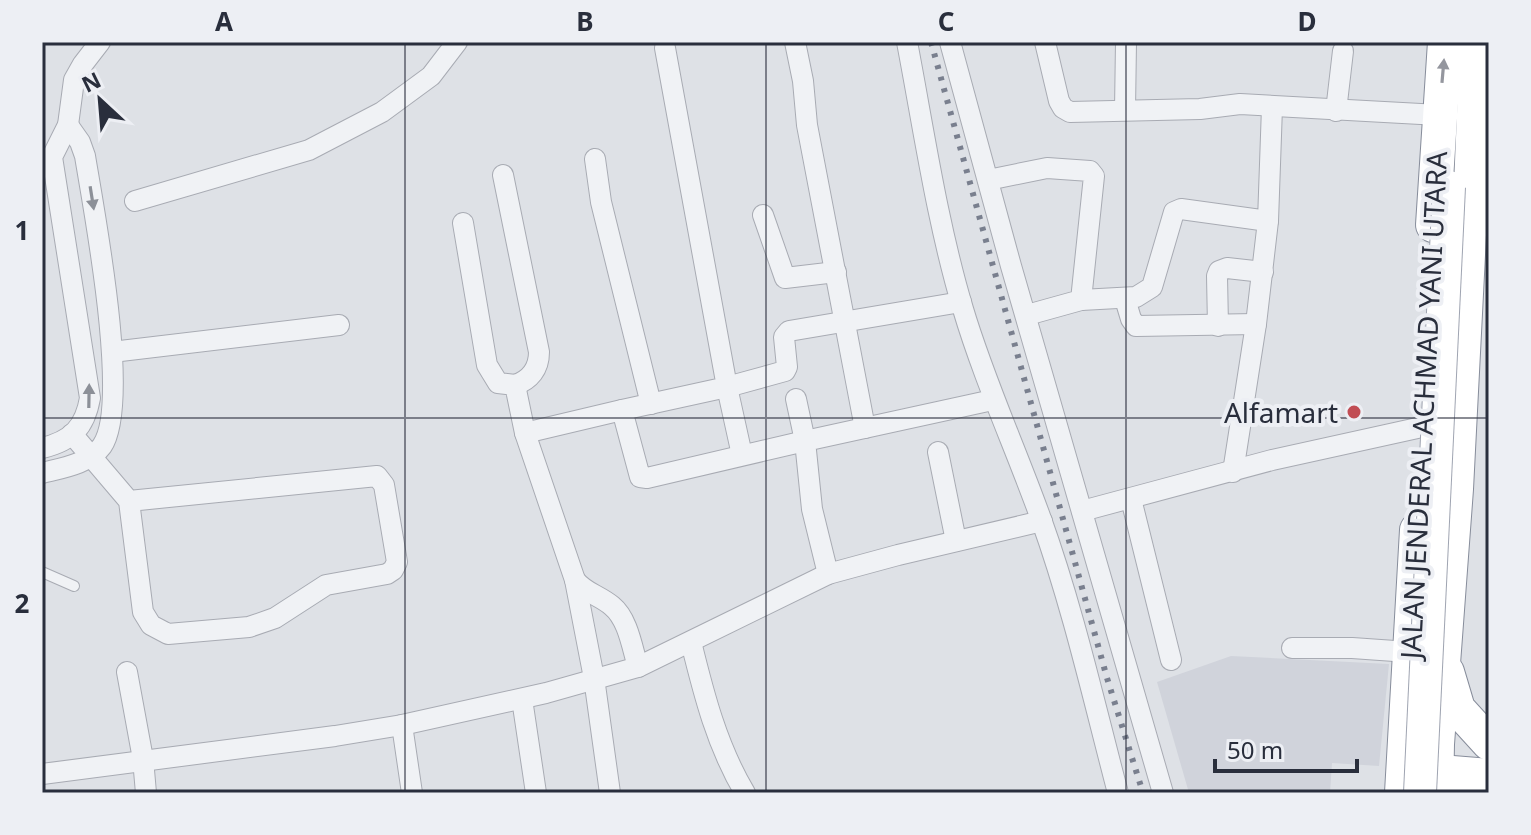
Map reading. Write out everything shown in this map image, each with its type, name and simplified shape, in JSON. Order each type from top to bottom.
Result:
[{"type":"highway","name":"JALAN JENDERAL ACHMAD YANI UTARA","points":[[1420,784],[1409,652],[1445,42]]},
{"type":"highway","name":"JALAN JENDERAL ACHMAD YANI UTARA","points":[[1420,784],[1437,744],[1481,128],[1480,61]]},
{"type":"highway","points":[[1444,656],[1458,709],[1489,743]]},
{"type":"highway","points":[[1420,784],[1489,776]]},
{"type":"main road","points":[[1420,784],[1449,187]]},
{"type":"street","points":[[42,448],[56,445],[72,434],[87,415],[91,391],[52,157],[68,125],[74,80],[100,42]]},
{"type":"street","points":[[135,201],[309,150],[382,112],[431,76],[457,42]]},
{"type":"street","points":[[795,42],[807,125],[865,428]]},
{"type":"street","points":[[907,42],[943,236],[961,302],[1042,521],[1118,793]]},
{"type":"street","points":[[950,42],[1163,793]]},
{"type":"street","points":[[1045,42],[1059,101],[1065,110],[1200,109],[1240,104],[1439,115]]},
{"type":"street","points":[[1125,110],[1126,42]]},
{"type":"street","points":[[665,48],[742,455]]},
{"type":"street","points":[[1336,111],[1343,51]]},
{"type":"street","points":[[1233,472],[1263,272],[1272,107]]},
{"type":"street","points":[[42,473],[91,458],[101,448],[110,426],[112,352],[104,278],[85,156],[68,125]]},
{"type":"street","points":[[595,159],[601,202],[651,404]]},
{"type":"street","points":[[988,180],[1047,168],[1090,171],[1094,176],[1081,300]]},
{"type":"street","points":[[463,223],[489,372],[498,383],[515,385],[534,372],[539,352],[503,175]]},
{"type":"street","points":[[1027,315],[1081,300],[1136,297],[1152,287],[1174,212],[1189,208],[1268,221]]},
{"type":"street","points":[[763,215],[785,278],[836,272]]},
{"type":"street","points":[[1218,326],[1219,271],[1227,268],[1263,272]]},
{"type":"street","points":[[1125,299],[1136,326],[1256,324]]},
{"type":"street","points":[[525,433],[785,371],[784,337],[789,331],[961,302]]},
{"type":"street","points":[[112,352],[339,325]]},
{"type":"street","points":[[515,385],[525,433],[575,580],[594,678],[610,793]]},
{"type":"street","points":[[796,399],[805,441],[812,509],[828,574]]},
{"type":"street","points":[[622,410],[641,478],[988,401]]},
{"type":"street","points":[[1082,511],[1272,460],[1422,427]]},
{"type":"street","points":[[72,434],[129,501],[143,612],[151,625],[168,634],[213,632],[262,624],[326,585],[387,574],[397,562],[384,485],[377,476],[129,501]]},
{"type":"street","points":[[938,452],[956,541]]},
{"type":"street","points":[[1131,499],[1171,660]]},
{"type":"street","points":[[42,774],[335,736],[522,699],[638,667],[828,574],[1042,521]]},
{"type":"street","points":[[575,580],[582,590],[604,600],[618,611],[638,667]]},
{"type":"street","points":[[691,642],[723,752],[745,793]]},
{"type":"street","points":[[1292,648],[1409,652]]},
{"type":"street","points":[[127,672],[146,793]]},
{"type":"street","points":[[522,699],[536,793]]},
{"type":"street","points":[[402,725],[412,793]]},
{"type":"lane","points":[[42,572],[74,586]]},
{"type":"shaded area","points":[[1231,656],[1389,664],[1379,766],[1332,763],[1330,793],[1189,793],[1157,682]]},
{"type":"railway","points":[[931,42],[1107,678],[1143,793]]},
{"type":"place","name":"Alfamart","points":[[1354,412]]}]
